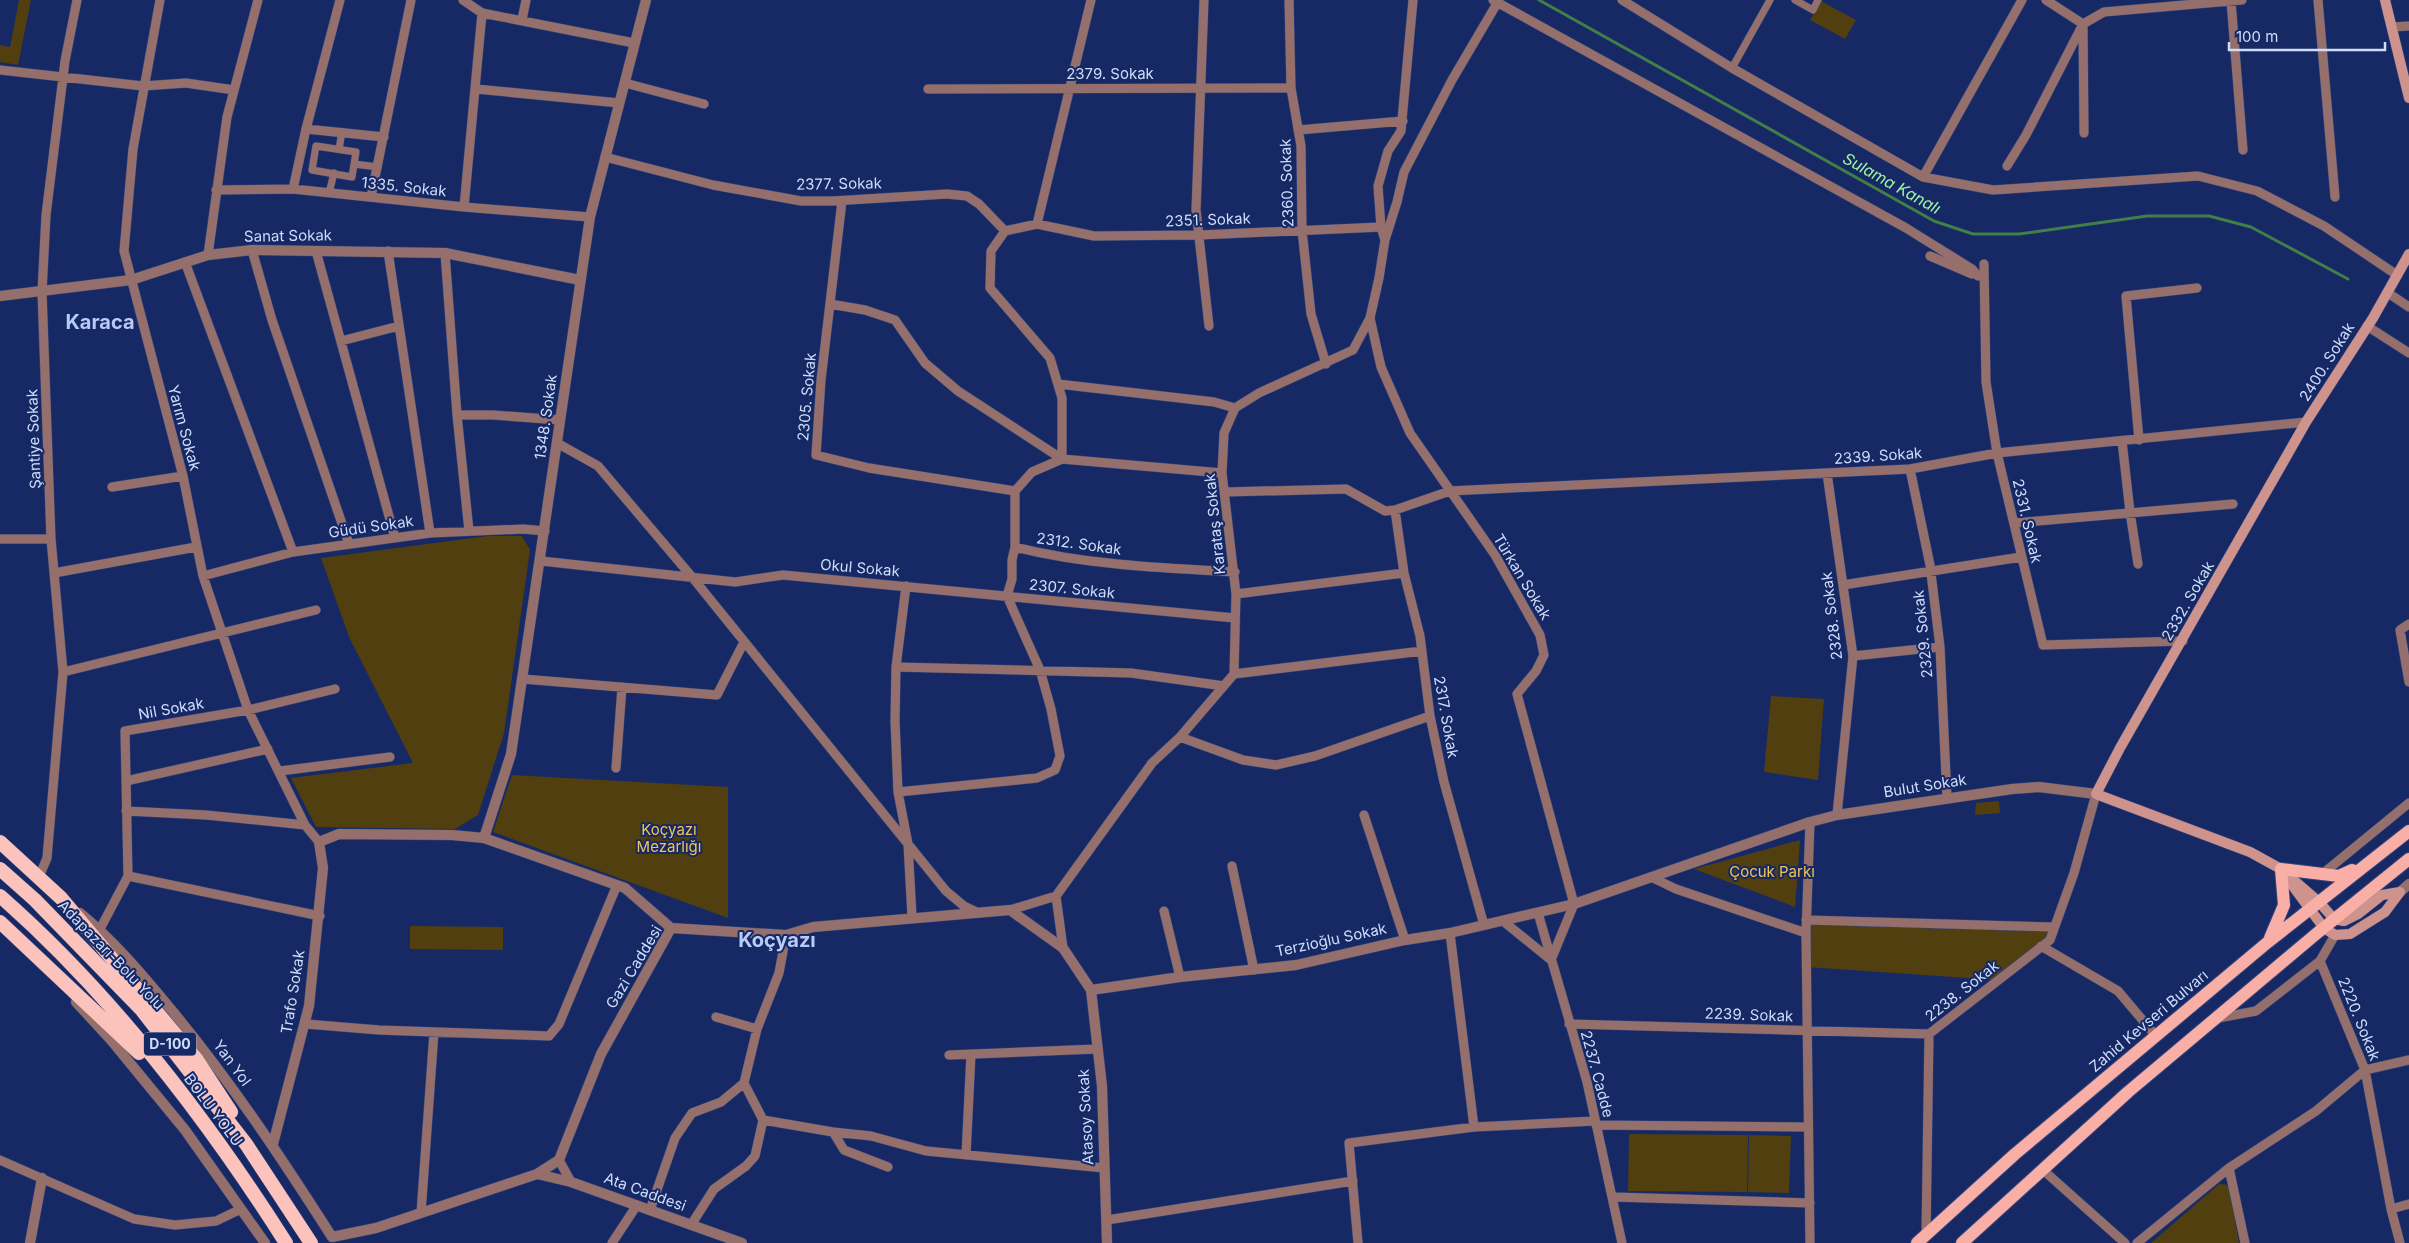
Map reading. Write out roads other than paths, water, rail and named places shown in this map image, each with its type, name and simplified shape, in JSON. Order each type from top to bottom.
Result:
[{"type":"highway","points":[[0,842],[61,898],[198,1060],[225,1101],[246,1144]]},
{"type":"highway","name":"Adapazarı-Bolu Yolu","points":[[0,869],[35,900],[141,1009],[246,1144],[311,1243]]},
{"type":"highway","name":"BOLU YOLU","points":[[0,896],[73,964],[99,993],[193,1108],[259,1200],[286,1243]]},
{"type":"highway","points":[[2,924],[117,1030],[193,1108]]},
{"type":"main road","points":[[2385,0],[2409,98]]},
{"type":"main road","points":[[2388,293],[2409,254]]},
{"type":"main road","name":"2400. Sokak","points":[[2306,422],[2388,293]]},
{"type":"main road","name":"2332. Sokak","points":[[2096,794],[2120,748],[2183,641],[2306,422]]},
{"type":"main road","name":"Bulut Sokak","points":[[2096,794],[2250,852],[2281,869]]},
{"type":"main road","name":"Zahid Kevseri Bulvarı","points":[[1921,1239],[2015,1154],[2268,942],[2409,831]]},
{"type":"main road","points":[[1962,1243],[2128,1092],[2334,919],[2409,859]]},
{"type":"main road","points":[[2281,869],[2339,876],[2372,861]]},
{"type":"main road","points":[[2281,869],[2314,906],[2334,919],[2344,921],[2358,914],[2382,895],[2400,892]]},
{"type":"main road","points":[[2268,942],[2284,905],[2281,869]]},
{"type":"main road","points":[[2314,906],[2324,928],[2335,935],[2350,934],[2381,915],[2400,892]]},
{"type":"street","name":"Şantiye Sokak","points":[[39,877],[47,858],[63,672],[51,539],[42,292],[46,216],[63,79],[77,0]]},
{"type":"street","name":"Yarım Sokak","points":[[160,0],[133,149],[124,251],[183,476],[203,576],[248,710],[280,771],[304,825],[319,842]]},
{"type":"street","points":[[208,255],[227,117],[258,0]]},
{"type":"street","points":[[293,189],[306,129],[340,0]]},
{"type":"street","points":[[371,197],[411,0]]},
{"type":"street","points":[[465,0],[482,13],[634,43]]},
{"type":"street","points":[[522,20],[526,0]]},
{"type":"street","name":"1348. Sokak","points":[[484,838],[511,754],[541,561],[590,217],[646,0]]},
{"type":"street","points":[[1062,459],[1062,398],[1050,358],[990,288],[991,251],[1005,230],[1036,224],[1091,0]]},
{"type":"street","points":[[1204,0],[1196,210],[1209,326]]},
{"type":"street","name":"2360. Sokak","points":[[1289,0],[1291,88],[1301,146],[1302,230],[1311,314],[1326,364]]},
{"type":"street","points":[[1385,240],[1381,226],[1378,186],[1388,151],[1401,131],[1403,121],[1413,0]]},
{"type":"street","points":[[1622,0],[1732,68],[1923,177],[1993,190],[2198,176],[2257,191],[2324,226],[2397,275]]},
{"type":"street","points":[[1732,68],[1770,0]]},
{"type":"street","points":[[1795,0],[1813,10],[1818,0]]},
{"type":"street","points":[[1923,177],[2022,0]]},
{"type":"street","points":[[2046,0],[2083,24]]},
{"type":"street","points":[[2007,166],[2026,135],[2083,24],[2104,12],[2242,0]]},
{"type":"street","points":[[2318,0],[2335,197]]},
{"type":"street","points":[[1058,384],[1214,402],[1235,408],[1259,393],[1353,350],[1370,318],[1385,240],[1398,202],[1404,172],[1496,1],[1906,228],[1972,269],[1982,278]]},
{"type":"street","points":[[2231,1],[2243,150]]},
{"type":"street","points":[[464,207],[482,13]]},
{"type":"street","points":[[2083,24],[2084,133]]},
{"type":"street","points":[[2392,27],[2409,26]]},
{"type":"street","points":[[0,70],[63,79],[143,86],[186,83],[234,90]]},
{"type":"street","points":[[625,83],[704,104]]},
{"type":"street","name":"2379. Sokak","points":[[928,89],[1071,87],[1291,88]]},
{"type":"street","points":[[476,89],[619,103]]},
{"type":"street","points":[[1298,130],[1403,121]]},
{"type":"street","points":[[306,129],[384,137]]},
{"type":"street","points":[[339,150],[342,132]]},
{"type":"street","points":[[316,146],[339,150],[356,152],[352,177],[312,170],[316,146]]},
{"type":"street","points":[[300,154],[314,157]]},
{"type":"street","name":"2377. Sokak","points":[[605,157],[713,185],[801,200],[842,200],[900,196],[967,196],[1005,230]]},
{"type":"street","points":[[354,164],[378,167]]},
{"type":"street","points":[[329,193],[334,174]]},
{"type":"street","name":"1335. Sokak","points":[[216,190],[293,189],[464,207],[590,217]]},
{"type":"street","name":"2305. Sokak","points":[[842,200],[816,455],[869,468],[1015,491]]},
{"type":"street","name":"2351. Sokak","points":[[1036,224],[1094,236],[1200,235],[1381,226]]},
{"type":"street","points":[[252,250],[272,320],[349,544]]},
{"type":"street","name":"Sanat Sokak","points":[[0,296],[131,280],[208,255],[252,250],[388,251],[445,254],[580,280]]},
{"type":"street","points":[[316,250],[395,538]]},
{"type":"street","points":[[388,251],[430,533]]},
{"type":"street","points":[[445,254],[457,415],[469,531]]},
{"type":"street","points":[[1930,256],[1982,278]]},
{"type":"street","points":[[185,262],[293,552]]},
{"type":"street","name":"2331. Sokak","points":[[1984,264],[1982,278],[1986,382],[1997,454],[2043,645],[2183,641]]},
{"type":"street","points":[[2139,440],[2126,296],[2197,288]]},
{"type":"street","points":[[2388,293],[2409,307]]},
{"type":"street","points":[[830,304],[865,310],[895,320],[925,363],[958,391],[1062,459],[1222,473]]},
{"type":"street","name":"Türkan Sokak","points":[[1370,318],[1381,367],[1410,433],[1495,555],[1540,634],[1544,655],[1536,671],[1517,694],[1574,904]]},
{"type":"street","points":[[2370,322],[2409,353]]},
{"type":"street","points":[[341,341],[399,326]]},
{"type":"street","name":"Karataş Sokak","points":[[1234,674],[1235,572],[1222,473],[1224,433],[1235,408]]},
{"type":"street","points":[[457,415],[493,414],[560,420]]},
{"type":"street","name":"2339. Sokak","points":[[1450,491],[1910,469],[1997,454],[2306,422]]},
{"type":"street","points":[[2122,441],[2138,564]]},
{"type":"street","points":[[557,443],[598,466],[692,577],[946,890],[964,906],[979,913]]},
{"type":"street","points":[[1015,491],[1032,472],[1062,459]]},
{"type":"street","name":"2329. Sokak","points":[[1910,469],[1930,572],[1940,647],[1947,798]]},
{"type":"street","name":"2328. Sokak","points":[[1826,473],[1853,656],[1837,815]]},
{"type":"street","points":[[112,487],[183,476]]},
{"type":"street","points":[[1226,492],[1346,489],[1373,506],[1385,511],[1396,510],[1450,491]]},
{"type":"street","name":"2312. Sokak","points":[[1015,491],[1016,547],[1057,558],[1154,568],[1235,572]]},
{"type":"street","points":[[2014,523],[2233,504]]},
{"type":"street","name":"2317. Sokak","points":[[1396,510],[1404,572],[1422,651],[1430,716],[1444,782],[1484,925]]},
{"type":"street","name":"Güdü Sokak","points":[[203,576],[293,552],[430,533],[523,529],[545,531]]},
{"type":"street","points":[[0,539],[51,539]]},
{"type":"street","points":[[54,572],[196,547]]},
{"type":"street","points":[[898,792],[1037,778],[1055,770],[1060,756],[1051,709],[1040,670],[1007,596],[1012,579],[1012,560],[1016,547]]},
{"type":"street","points":[[1843,585],[2021,557]]},
{"type":"street","name":"Okul Sokak","points":[[541,561],[735,582],[783,575],[906,586],[896,667],[898,792],[908,844],[912,918]]},
{"type":"street","points":[[1236,594],[1404,572]]},
{"type":"street","name":"2307. Sokak","points":[[906,586],[1234,618]]},
{"type":"street","points":[[63,672],[316,610]]},
{"type":"street","points":[[2409,624],[2400,630],[2409,682]]},
{"type":"street","points":[[522,679],[717,695],[744,642]]},
{"type":"street","points":[[1853,656],[1940,647]]},
{"type":"street","points":[[1010,910],[1056,896],[1152,763],[1180,738],[1234,674],[1422,651]]},
{"type":"street","points":[[896,667],[1131,673],[1224,686]]},
{"type":"street","points":[[616,768],[622,687]]},
{"type":"street","name":"Nil Sokak","points":[[100,930],[128,876],[125,731],[248,710],[335,689]]},
{"type":"street","points":[[1180,738],[1243,760],[1276,765],[1315,756],[1430,716]]},
{"type":"street","points":[[126,781],[268,749]]},
{"type":"street","points":[[280,771],[390,757]]},
{"type":"street","name":"Bulut Sokak","points":[[1574,904],[1810,822],[1837,815],[1986,791],[2038,787],[2096,794]]},
{"type":"street","name":"2238. Sokak","points":[[1921,1239],[1929,1034],[2050,940],[2074,873],[2096,794]]},
{"type":"street","points":[[2321,875],[2409,802]]},
{"type":"street","points":[[126,811],[206,815],[304,825]]},
{"type":"street","points":[[1364,815],[1405,940]]},
{"type":"street","points":[[1810,822],[1806,920],[1810,1243]]},
{"type":"street","points":[[319,842],[339,834],[452,835],[484,838],[625,888],[671,928]]},
{"type":"street","name":"Trafo Sokak","points":[[273,1144],[306,1024],[320,916],[323,868],[319,842]]},
{"type":"street","points":[[1232,866],[1254,970]]},
{"type":"street","points":[[128,876],[320,916]]},
{"type":"street","points":[[1651,877],[1676,889],[1806,933]]},
{"type":"street","points":[[2400,892],[2409,884]]},
{"type":"street","points":[[306,1024],[379,1030],[549,1036],[559,1024],[618,885]]},
{"type":"street","points":[[1056,896],[1063,948]]},
{"type":"street","name":"Yan Yol","points":[[61,898],[100,930],[150,984],[198,1042],[273,1144],[334,1240]]},
{"type":"street","points":[[1503,921],[1551,960],[1574,904]]},
{"type":"street","name":"Terzioğlu Sokak","points":[[1091,990],[1180,977],[1296,965],[1405,940],[1450,933],[1574,904]]},
{"type":"street","points":[[1010,910],[1063,948],[1091,990]]},
{"type":"street","name":"Gazi Caddesi","points":[[559,1160],[601,1054],[671,928],[786,935],[814,927],[1010,910]]},
{"type":"street","points":[[1164,911],[1180,977]]},
{"type":"street","name":"2237. Cadde","points":[[1538,913],[1587,1082],[1614,1198],[1622,1243]]},
{"type":"street","points":[[1806,920],[2054,927]]},
{"type":"street","points":[[2,924],[111,1040],[186,1130],[265,1243]]},
{"type":"street","points":[[1450,933],[1474,1127]]},
{"type":"street","points":[[650,1210],[676,1138],[692,1113],[721,1102],[744,1083],[757,1029],[779,973],[786,935]]},
{"type":"street","points":[[2215,1019],[2256,1010],[2320,961],[2335,935]]},
{"type":"street","points":[[2041,946],[2118,991],[2156,1036]]},
{"type":"street","name":"2220. Sokak","points":[[2320,961],[2365,1070],[2391,1209],[2400,1243]]},
{"type":"street","name":"Atasoy Sokak","points":[[1091,990],[1102,1086],[1107,1243]]},
{"type":"street","points":[[716,1017],[757,1029]]},
{"type":"street","name":"2239. Sokak","points":[[1569,1024],[1929,1034]]},
{"type":"street","points":[[421,1213],[434,1032]]},
{"type":"street","points":[[949,1055],[1097,1049]]},
{"type":"street","points":[[966,1156],[971,1054]]},
{"type":"street","points":[[2137,1243],[2229,1168],[2316,1111],[2365,1070],[2409,1060]]},
{"type":"street","points":[[691,1225],[714,1189],[746,1166],[755,1156],[763,1120],[744,1083]]},
{"type":"street","points":[[763,1120],[833,1132],[871,1136],[926,1151],[1104,1168]]},
{"type":"street","points":[[1358,1243],[1349,1143],[1474,1127],[1596,1123],[1808,1127]]},
{"type":"street","points":[[833,1132],[844,1150],[888,1167]]},
{"type":"street","points":[[0,1160],[134,1219],[175,1225],[216,1221],[241,1209]]},
{"type":"street","points":[[334,1240],[376,1228],[537,1174],[559,1160],[572,1182]]},
{"type":"street","points":[[2229,1168],[2245,1243]]},
{"type":"street","points":[[2043,1170],[2125,1243]]},
{"type":"street","name":"Ata Caddesi","points":[[537,1174],[572,1182],[742,1243]]},
{"type":"street","points":[[30,1243],[42,1178]]},
{"type":"street","points":[[1107,1220],[1352,1181]]},
{"type":"street","points":[[1614,1198],[1810,1203]]},
{"type":"street","points":[[2391,1209],[2409,1204]]},
{"type":"street","points":[[612,1243],[637,1205]]},
{"type":"waterway","name":"Sulama Kanalı","points":[[1539,0],[1934,221],[1973,234],[2019,234],[2147,216],[2209,216],[2251,227],[2348,279]]},
{"type":"district","name":"Karaca","points":[[100,322]]},
{"type":"district","name":"Koçyazı","points":[[777,940]]},
{"type":"park label","name":"Koçyazı Mezarlığı","points":[[669,838]]},
{"type":"park label","name":"Çocuk Parkı","points":[[1772,872]]}]
